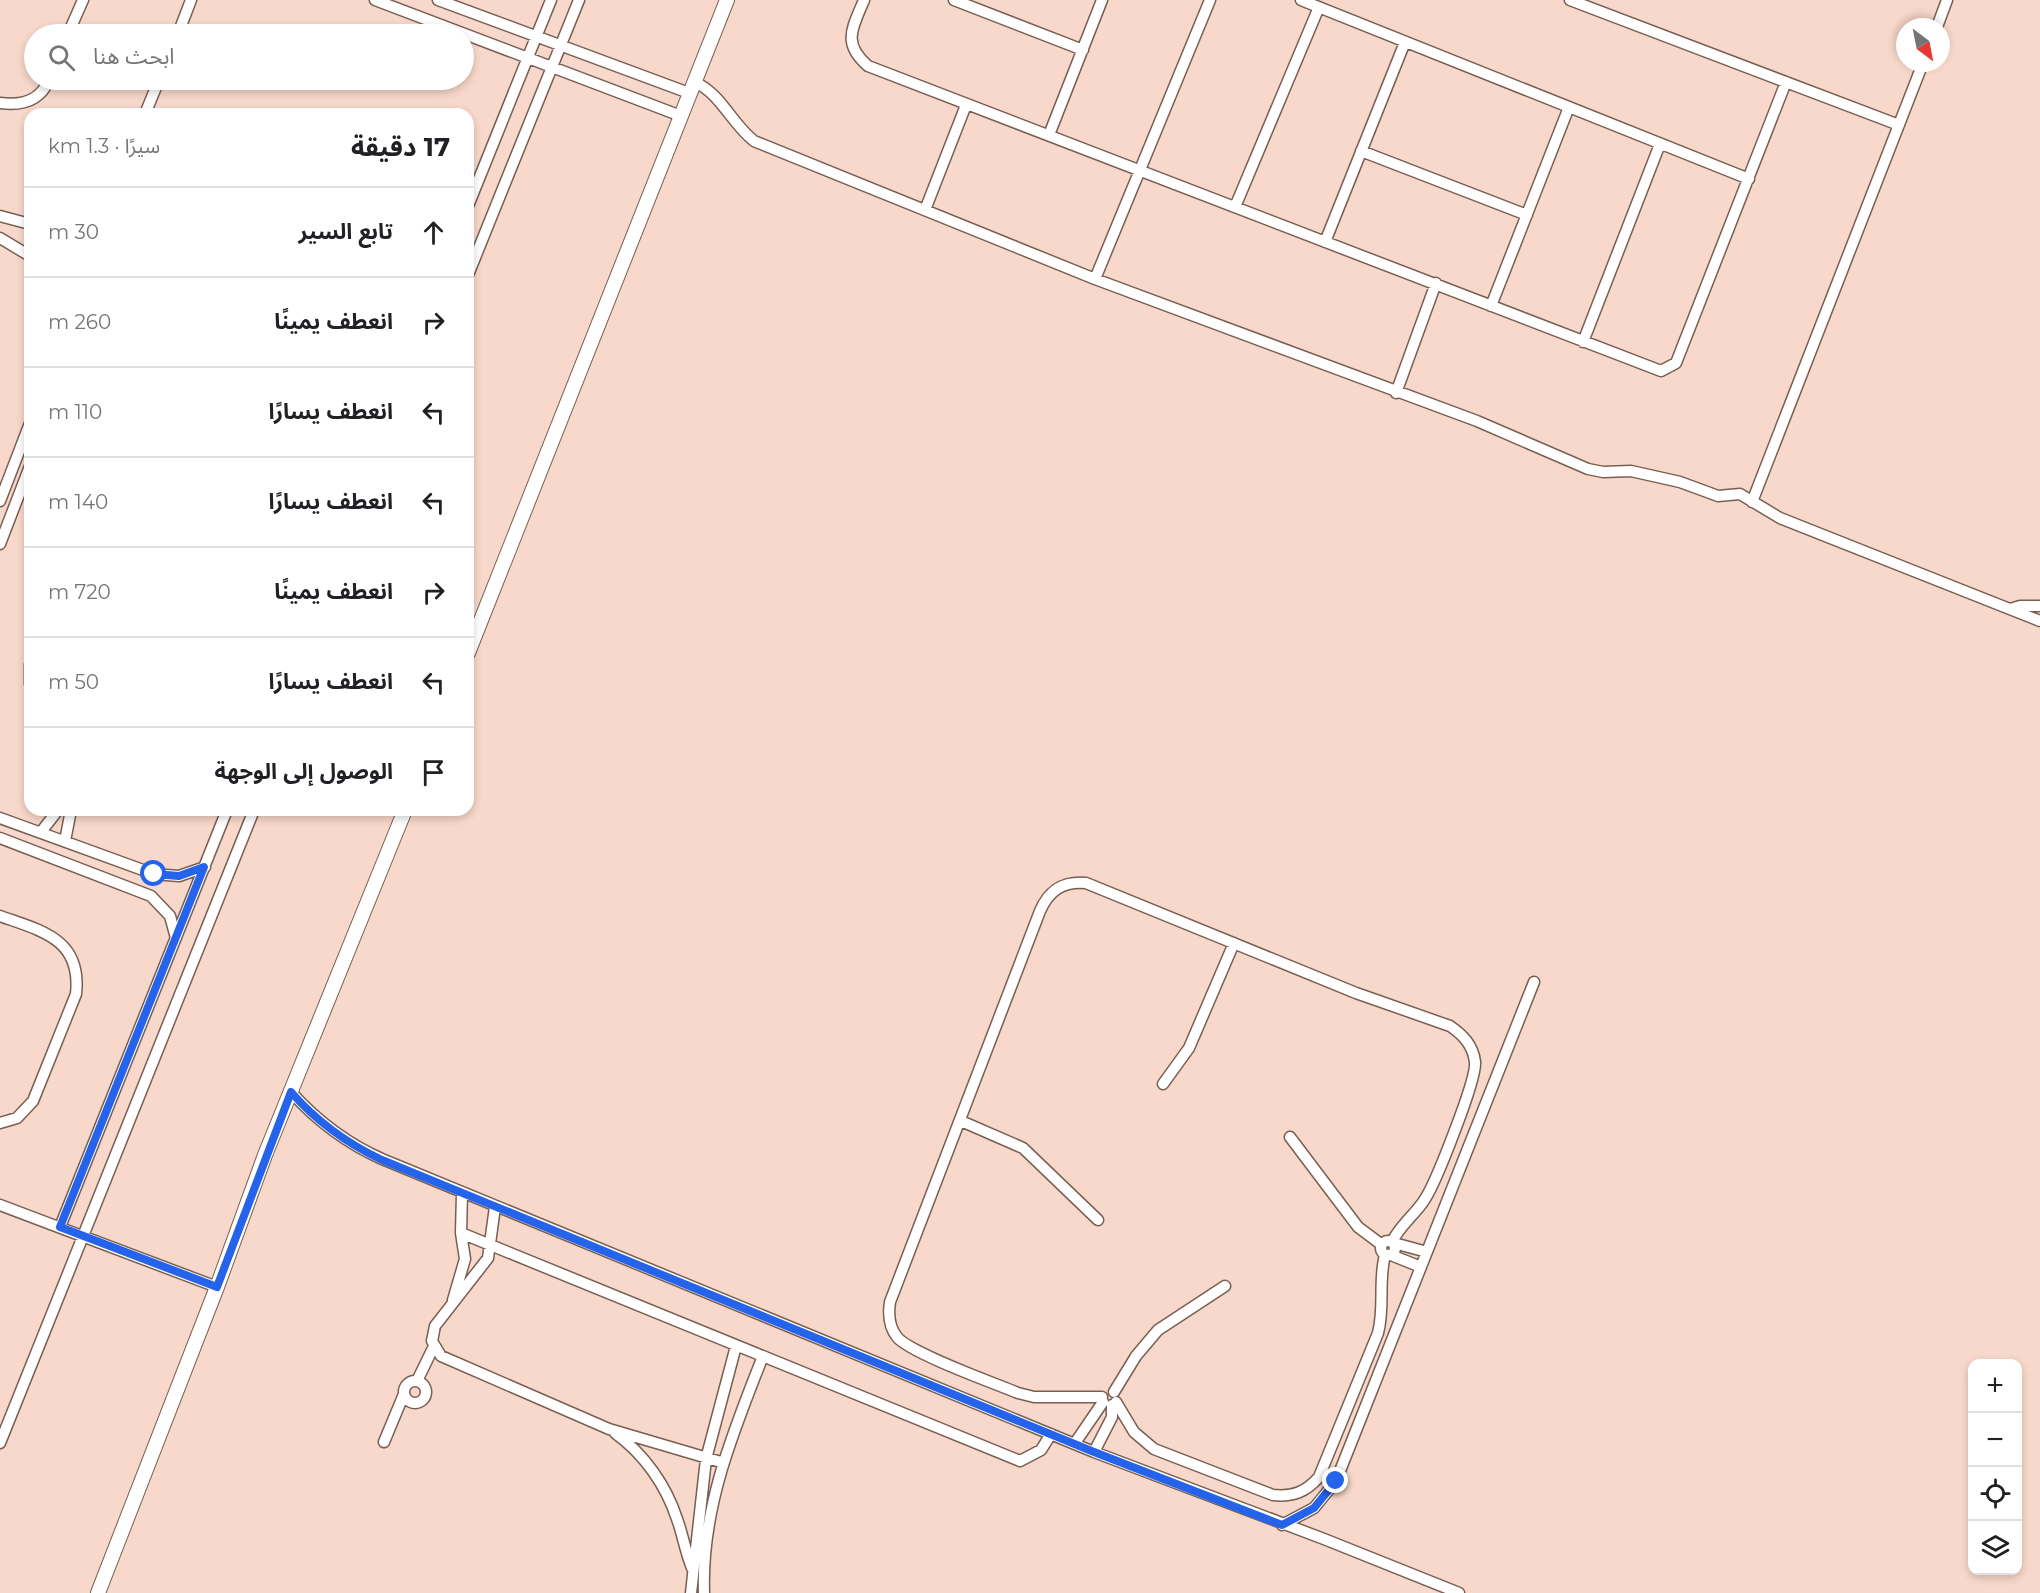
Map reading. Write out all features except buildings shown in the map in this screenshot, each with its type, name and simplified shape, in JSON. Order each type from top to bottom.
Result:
[{"type":"street","points":[[72,24],[83,0]]},
{"type":"street","points":[[182,24],[191,0]]},
{"type":"street","points":[[375,0],[437,24]]},
{"type":"street","points":[[438,0],[561,47],[717,96],[744,132],[754,141],[1095,279],[1477,422],[1588,469],[1603,472],[1638,472],[1718,496],[1740,494],[1780,518],[2040,621]]},
{"type":"street","points":[[474,191],[551,0]]},
{"type":"street","points":[[474,260],[579,0]]},
{"type":"street","points":[[474,638],[727,0]]},
{"type":"street","points":[[864,0],[851,32],[852,45],[858,57],[868,66],[1661,371],[1672,368],[1786,82]]},
{"type":"street","points":[[954,0],[1083,50]]},
{"type":"street","points":[[1049,135],[1102,0]]},
{"type":"street","points":[[1095,279],[1210,0]]},
{"type":"street","points":[[1301,0],[1749,179]]},
{"type":"street","points":[[1940,18],[1947,0]]},
{"type":"street","points":[[1577,1],[1899,125]]},
{"type":"street","points":[[1235,207],[1318,7]]},
{"type":"street","points":[[474,38],[681,116]]},
{"type":"street","points":[[1325,242],[1405,42]]},
{"type":"street","points":[[1752,502],[1920,72]]},
{"type":"street","points":[[0,102],[21,104],[32,100],[43,90]]},
{"type":"street","points":[[147,108],[155,90]]},
{"type":"street","points":[[925,210],[966,105]]},
{"type":"street","points":[[1491,306],[1569,107]]},
{"type":"street","points":[[1583,342],[1660,144]]},
{"type":"street","points":[[1361,151],[1527,215]]},
{"type":"street","points":[[0,216],[24,223]]},
{"type":"street","points":[[0,238],[24,252]]},
{"type":"street","points":[[1396,393],[1436,283]]},
{"type":"street","points":[[0,501],[24,439]]},
{"type":"street","points":[[0,544],[24,482]]},
{"type":"street","points":[[2010,609],[2020,606],[2040,606]]},
{"type":"street","points":[[41,832],[53,816]]},
{"type":"street","points":[[65,841],[70,816]]},
{"type":"street","points":[[60,1227],[225,816]]},
{"type":"street","points":[[0,1443],[252,816]]},
{"type":"street","points":[[98,1593],[291,1092],[403,816]]},
{"type":"street","points":[[0,818],[162,876],[188,874],[204,867]]},
{"type":"street","points":[[0,838],[151,896],[170,916],[176,939]]},
{"type":"street","points":[[1086,883],[1356,993],[1450,1026],[1468,1041],[1473,1052],[1475,1076],[1426,1198],[1400,1226],[1389,1248],[1381,1275],[1382,1312],[1378,1333],[1319,1477],[1304,1491],[1283,1496],[1273,1495],[1154,1449],[1134,1432],[1110,1400],[1026,1395],[908,1346],[893,1332],[889,1322],[890,1302],[961,1121],[1040,911],[1053,891],[1063,885],[1086,883]]},
{"type":"street","points":[[0,916],[53,937],[71,956],[78,981],[76,994],[33,1101],[17,1118],[0,1123]]},
{"type":"street","points":[[1163,1084],[1189,1048],[1233,943]]},
{"type":"street","points":[[1282,1525],[1314,1508],[1336,1481],[1534,982]]},
{"type":"street","points":[[291,1092],[323,1125],[352,1144],[495,1207],[1094,1452],[1459,1593]]},
{"type":"street","points":[[961,1121],[1023,1148],[1098,1220]]},
{"type":"street","points":[[1290,1137],[1358,1227],[1421,1267]]},
{"type":"street","points":[[462,1192],[461,1233],[465,1259],[453,1300],[435,1326],[432,1341],[446,1360],[609,1429],[721,1462]]},
{"type":"street","points":[[0,1205],[217,1287]]},
{"type":"street","points":[[453,1300],[465,1291],[483,1265],[490,1245],[495,1207]]},
{"type":"street","points":[[461,1233],[1020,1461],[1041,1450],[1051,1434]]},
{"type":"street","points":[[1389,1248],[1427,1252]]},
{"type":"street","points":[[1075,1443],[1110,1400],[1136,1356],[1158,1330],[1225,1286]]},
{"type":"street","points":[[417,1381],[434,1346]]},
{"type":"street","points":[[691,1593],[706,1459],[736,1346]]},
{"type":"street","points":[[704,1593],[705,1553],[721,1462],[763,1356]]},
{"type":"street","points":[[404,1394],[410,1401],[422,1401],[426,1389],[417,1381]]},
{"type":"street","points":[[384,1442],[408,1383],[417,1381]]},
{"type":"street","points":[[1094,1452],[1113,1415],[1110,1400]]},
{"type":"street","points":[[609,1429],[634,1450],[664,1488],[677,1519],[692,1568]]},
{"type":"route","points":[[154,874],[179,876],[204,867],[60,1227],[217,1287],[265,1155],[291,1092],[323,1125],[382,1160],[853,1355],[1282,1525],[1314,1508],[1336,1481]]}]
